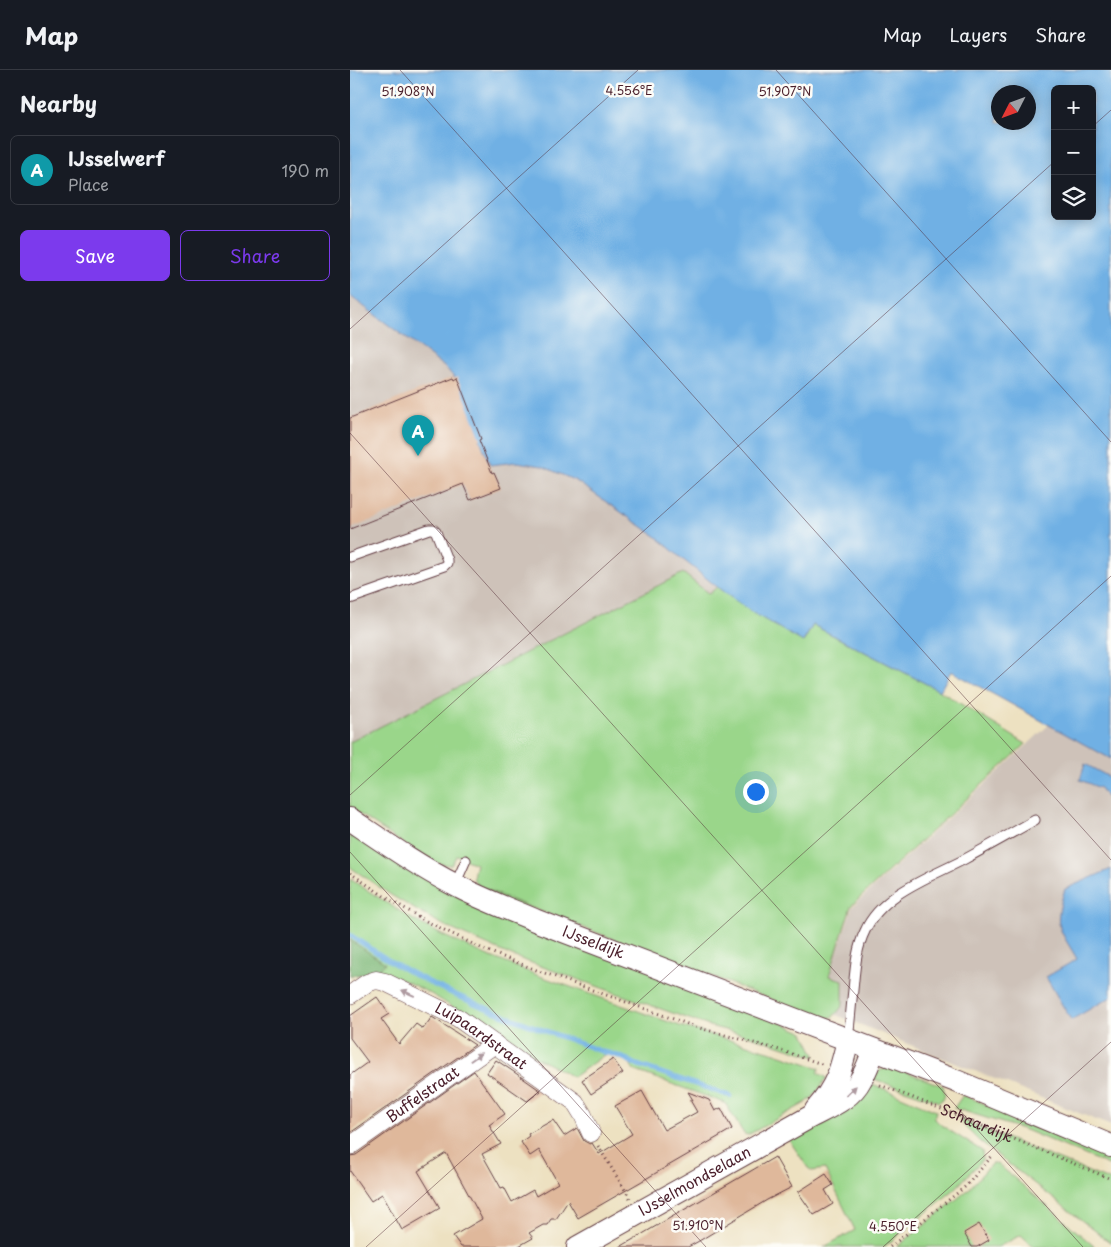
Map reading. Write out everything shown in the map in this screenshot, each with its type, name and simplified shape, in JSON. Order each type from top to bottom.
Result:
[{"type":"street","name":"IJsseldijk","points":[[350,818],[404,855],[454,885],[479,897],[536,921],[848,1040]]},
{"type":"street","name":"Luipaardstraat","points":[[350,995],[367,983],[376,980],[384,982],[458,1018],[576,1102],[584,1115],[591,1134]]},
{"type":"street","name":"Schaardijk","points":[[848,1040],[956,1081],[1111,1146]]},
{"type":"street","name":"IJsselmondselaan","points":[[810,1116],[826,1098],[834,1085],[841,1070],[848,1040]]},
{"type":"street","name":"Buffelstraat","points":[[350,1146],[495,1044]]},
{"type":"street","name":"IJsselmondselaan","points":[[578,1247],[810,1116],[836,1104],[852,1091],[862,1079],[874,1050]]},
{"type":"lane","points":[[350,557],[433,529],[436,532],[446,563],[444,566],[350,599]]},
{"type":"lane","points":[[848,1040],[858,950],[865,929],[878,911],[901,892],[1035,820]]},
{"type":"lane","points":[[454,885],[466,860]]},
{"type":"path","points":[[350,873],[424,920],[485,950],[696,1027],[783,1051],[841,1070]]},
{"type":"path","name":"Schaardijk","points":[[862,1079],[944,1110],[1111,1179]]},
{"type":"path","points":[[591,1134],[639,1214]]},
{"type":"path","points":[[890,1247],[966,1186],[993,1155]]},
{"type":"shaded area","points":[[350,293],[782,558],[369,785],[350,770]]},
{"type":"shaded area","points":[[1066,709],[1111,732],[1111,1126],[819,1008],[852,907]]},
{"type":"green space","points":[[683,573],[709,594],[717,587],[804,641],[813,625],[940,691],[1026,744],[851,906],[829,976],[843,980],[843,1005],[830,1018],[823,1019],[480,888],[475,882],[474,877],[476,864],[457,855],[451,865],[431,862],[350,808],[350,742]]},
{"type":"green space","points":[[350,827],[804,1033],[816,1057],[753,1037],[709,1026],[512,956],[449,928],[391,895],[350,867]]},
{"type":"green space","points":[[350,879],[412,919],[486,955],[680,1026],[772,1052],[820,1068],[818,1073],[826,1077],[826,1079],[814,1096],[807,1102],[748,1135],[744,1134],[725,1103],[633,1070],[629,1060],[612,1053],[604,1055],[573,1077],[511,1044],[427,992],[394,977],[377,972],[384,963],[350,940]]},
{"type":"green space","points":[[350,940],[385,963],[377,972],[350,976]]},
{"type":"green space","points":[[889,1068],[901,1070],[943,1086],[945,1094],[943,1099],[939,1102],[871,1078],[881,1070]]},
{"type":"green space","points":[[868,1082],[936,1111],[934,1118],[941,1125],[982,1151],[983,1159],[955,1189],[884,1247],[824,1247],[855,1230],[825,1169],[812,1171],[808,1168],[787,1137]]},
{"type":"green space","points":[[963,1095],[1111,1155],[1111,1166],[1025,1130],[954,1108]]},
{"type":"green space","points":[[959,1119],[1111,1181],[1111,1243],[979,1141]]},
{"type":"green space","points":[[992,1163],[999,1165],[1095,1247],[1034,1247],[1021,1235],[998,1247],[897,1247],[968,1190]]},
{"type":"water","points":[[350,70],[1111,70],[1111,759],[951,671],[940,691],[813,625],[803,642],[753,613],[726,594],[657,537],[576,481],[542,466],[517,462],[490,465],[457,381],[447,369],[350,296]]},
{"type":"water","points":[[1085,764],[1111,778],[1111,804],[1100,788],[1080,780]]},
{"type":"water","points":[[1111,869],[1111,997],[1071,1020],[1046,977],[1077,959],[1059,924],[1059,912],[1065,889]]},
{"type":"building","points":[[453,377],[454,379],[457,377],[492,473],[494,472],[501,488],[470,500],[463,484],[350,529],[350,418]]},
{"type":"building","points":[[377,997],[389,1014],[381,1019],[399,1044],[416,1024],[423,1029],[432,1017],[475,1045],[350,1133],[350,1075],[368,1062],[350,1038],[350,1016]]},
{"type":"building","points":[[613,1059],[623,1073],[591,1094],[582,1080]]},
{"type":"building","points":[[496,1060],[541,1091],[527,1101],[487,1073]]},
{"type":"building","points":[[474,1071],[505,1114],[489,1125],[501,1144],[482,1154],[501,1188],[504,1187],[512,1202],[533,1190],[536,1196],[558,1183],[539,1150],[530,1156],[521,1142],[529,1136],[528,1134],[553,1120],[564,1136],[577,1128],[584,1141],[592,1143],[599,1154],[632,1134],[615,1106],[642,1091],[664,1130],[697,1112],[688,1092],[709,1100],[715,1111],[721,1108],[732,1129],[578,1218],[568,1201],[556,1219],[551,1219],[547,1225],[543,1225],[529,1233],[533,1238],[517,1247],[461,1247],[453,1236],[482,1219],[446,1153],[418,1171],[440,1208],[402,1230],[382,1194],[371,1201],[350,1171],[350,1156],[356,1155]]},
{"type":"building","points":[[775,1157],[792,1187],[699,1241],[688,1247],[620,1247]]},
{"type":"building","points":[[826,1174],[833,1185],[825,1190],[833,1204],[814,1215],[798,1192]]},
{"type":"building","points":[[979,1224],[989,1240],[977,1247],[972,1247],[964,1233]]},
{"type":"waterway","points":[[350,935],[420,978],[471,1002],[550,1033],[603,1052],[620,1056],[635,1064],[730,1096]]},
{"type":"place","name":"IJsselwerf","points":[[418,456]]}]
